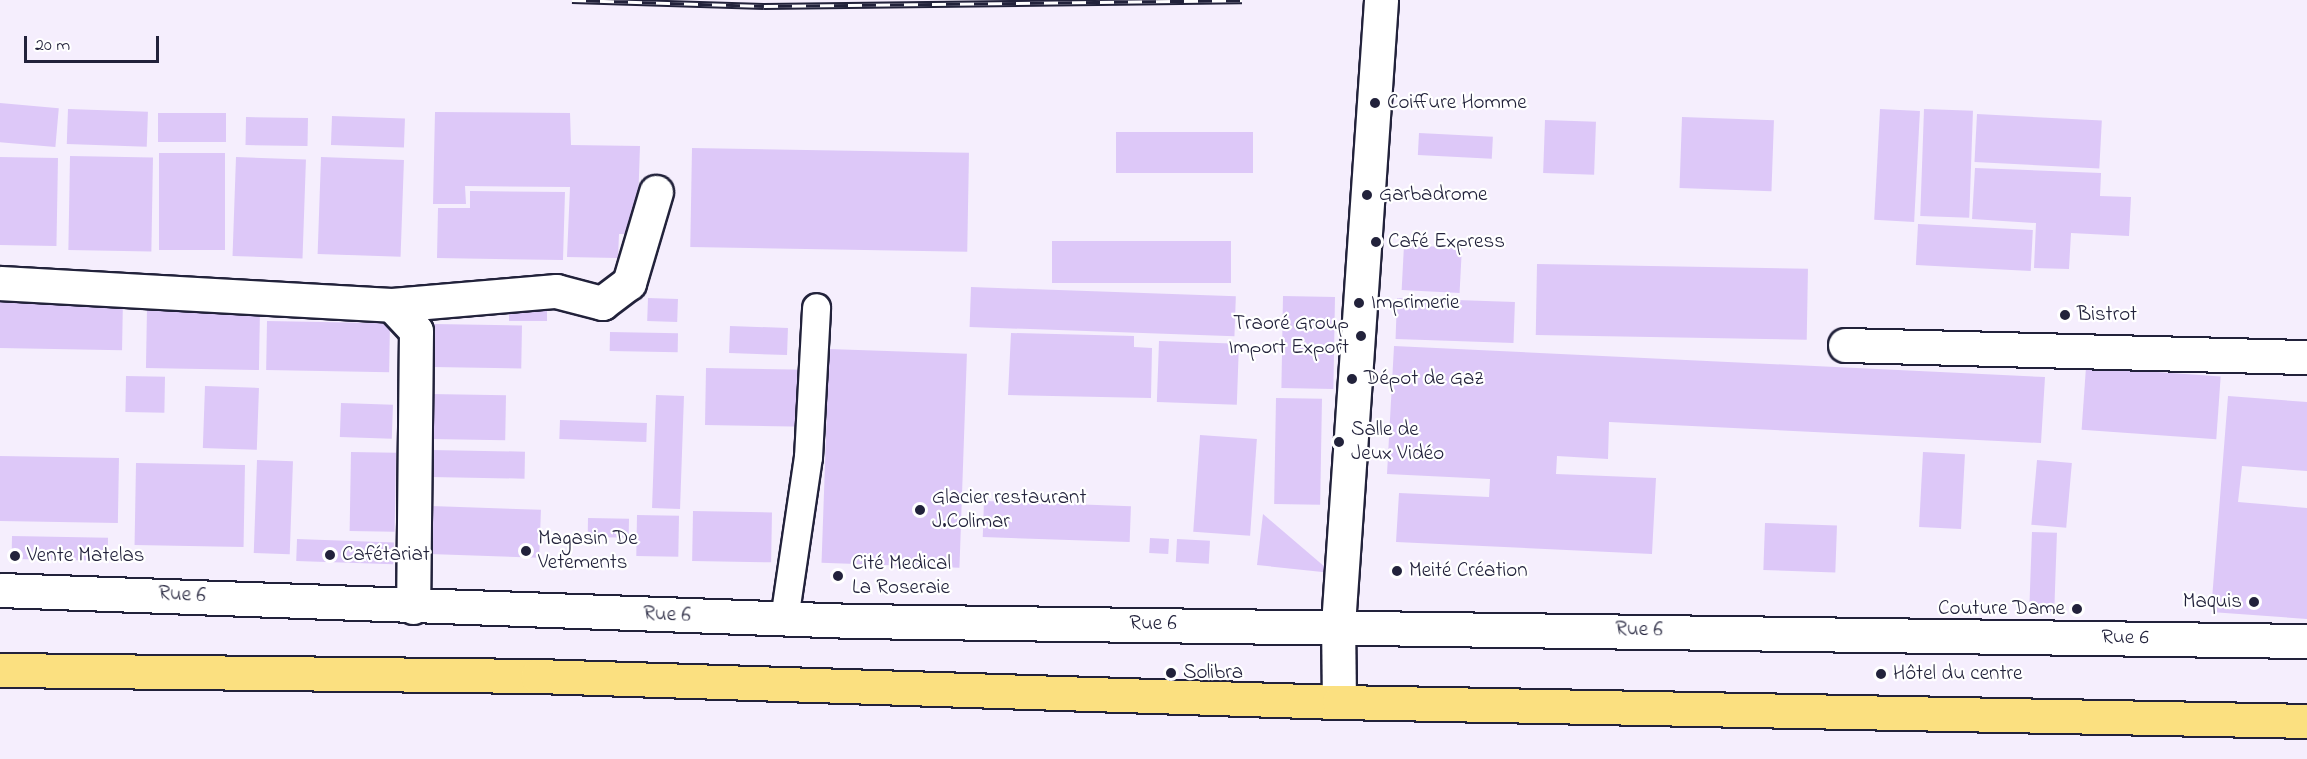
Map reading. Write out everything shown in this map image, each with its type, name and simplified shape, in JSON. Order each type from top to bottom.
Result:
[{"type":"main road","points":[[0,670],[537,676],[1339,702],[2307,721]]},
{"type":"street","points":[[1339,702],[1338,625],[1381,0]]},
{"type":"street","points":[[0,283],[392,305],[556,291],[602,303],[629,283],[656,192]]},
{"type":"street","points":[[392,305],[416,331],[413,607]]},
{"type":"street","points":[[1845,345],[2307,357]]},
{"type":"street","name":"Rue 6","points":[[0,590],[784,619],[1338,625],[2307,641]]},
{"type":"lane","points":[[784,619],[808,457],[816,307]]},
{"type":"building","points":[[0,103],[59,108],[55,147],[0,142]]},
{"type":"building","points":[[68,109],[148,112],[147,147],[67,144]]},
{"type":"building","points":[[1880,109],[1920,111],[1914,222],[1874,220]]},
{"type":"building","points":[[1924,109],[1973,111],[1969,218],[1920,216]]},
{"type":"building","points":[[435,112],[570,113],[571,145],[640,146],[637,234],[619,234],[618,258],[567,257],[570,187],[465,186],[466,204],[433,204]]},
{"type":"building","points":[[158,113],[226,113],[226,142],[158,142]]},
{"type":"building","points":[[1977,114],[2102,121],[2099,168],[1974,162]]},
{"type":"building","points":[[332,116],[405,119],[404,148],[331,145]]},
{"type":"building","points":[[246,117],[308,118],[308,146],[246,145]]},
{"type":"building","points":[[1682,117],[1774,120],[1771,191],[1680,188]]},
{"type":"building","points":[[1545,120],[1596,122],[1594,175],[1543,173]]},
{"type":"building","points":[[1116,132],[1253,132],[1253,173],[1116,173]]},
{"type":"building","points":[[1419,133],[1493,137],[1492,159],[1418,155]]},
{"type":"building","points":[[692,148],[969,153],[967,252],[690,247]]},
{"type":"building","points":[[159,153],[225,153],[225,250],[159,250]]},
{"type":"building","points":[[70,156],[153,157],[151,251],[68,250]]},
{"type":"building","points":[[0,157],[58,158],[56,246],[0,245]]},
{"type":"building","points":[[236,157],[306,159],[303,258],[233,256]]},
{"type":"building","points":[[321,157],[404,160],[401,257],[318,254]]},
{"type":"building","points":[[1975,168],[2101,173],[2100,196],[2131,197],[2129,236],[2071,233],[2069,269],[2034,268],[2036,223],[1972,219]]},
{"type":"building","points":[[470,191],[565,192],[563,260],[437,258],[438,208],[470,208]]},
{"type":"building","points":[[1918,224],[2033,230],[2031,271],[1916,265]]},
{"type":"building","points":[[1052,241],[1231,241],[1231,283],[1052,283]]},
{"type":"building","points":[[1404,245],[1462,248],[1460,293],[1402,290]]},
{"type":"building","points":[[1537,264],[1808,269],[1807,340],[1536,335]]},
{"type":"building","points":[[971,287],[1236,296],[1234,336],[970,327]]},
{"type":"building","points":[[0,295],[123,297],[122,350],[0,348]]},
{"type":"building","points":[[1283,296],[1335,297],[1333,389],[1281,388]]},
{"type":"building","points":[[509,297],[547,297],[547,321],[509,321]]},
{"type":"building","points":[[648,298],[678,299],[677,322],[647,321]]},
{"type":"building","points":[[1397,298],[1515,302],[1513,343],[1396,339]]},
{"type":"building","points":[[147,308],[260,310],[259,370],[146,368]]},
{"type":"building","points":[[267,321],[390,323],[389,372],[266,370]]},
{"type":"building","points":[[434,324],[522,326],[521,369],[433,367]]},
{"type":"building","points":[[730,326],[788,328],[787,355],[729,353]]},
{"type":"building","points":[[610,332],[678,333],[678,352],[610,351]]},
{"type":"building","points":[[1011,333],[1134,336],[1134,347],[1152,348],[1151,398],[1008,395]]},
{"type":"building","points":[[1159,341],[1239,344],[1237,405],[1157,402]]},
{"type":"building","points":[[1394,346],[2045,377],[2041,443],[1609,422],[1608,459],[1557,456],[1556,474],[1656,478],[1652,554],[1396,542],[1399,493],[1489,497],[1490,479],[1387,474]]},
{"type":"building","points":[[829,349],[967,354],[959,568],[822,563]]},
{"type":"building","points":[[2086,367],[2221,376],[2216,439],[2082,430]]},
{"type":"building","points":[[706,368],[807,370],[806,427],[705,425]]},
{"type":"building","points":[[126,376],[165,377],[164,413],[125,412]]},
{"type":"building","points":[[205,386],[259,388],[257,450],[203,448]]},
{"type":"building","points":[[430,394],[506,395],[505,440],[429,439]]},
{"type":"building","points":[[656,395],[684,396],[680,509],[652,508]]},
{"type":"building","points":[[2228,396],[2307,402],[2307,471],[2242,466],[2238,502],[2307,508],[2307,619],[2211,612]]},
{"type":"building","points":[[1276,398],[1322,399],[1320,505],[1274,504]]},
{"type":"building","points":[[341,403],[393,405],[392,439],[340,437]]},
{"type":"building","points":[[560,420],[647,423],[646,442],[559,439]]},
{"type":"building","points":[[1200,435],[1257,439],[1250,536],[1193,532]]},
{"type":"building","points":[[431,450],[525,452],[525,479],[431,477]]},
{"type":"building","points":[[351,452],[396,453],[395,532],[350,531]]},
{"type":"building","points":[[1923,452],[1965,454],[1961,529],[1919,527]]},
{"type":"building","points":[[0,456],[119,458],[118,523],[0,521]]},
{"type":"building","points":[[257,460],[293,461],[290,554],[254,553]]},
{"type":"building","points":[[2037,460],[2072,463],[2066,528],[2031,525]]},
{"type":"building","points":[[136,463],[245,465],[244,547],[135,545]]},
{"type":"building","points":[[984,501],[1131,506],[1130,542],[983,537]]},
{"type":"building","points":[[431,506],[541,510],[539,558],[429,554]]},
{"type":"building","points":[[693,511],[772,512],[771,562],[692,561]]},
{"type":"building","points":[[1263,514],[1332,573],[1257,565]]},
{"type":"building","points":[[637,515],[679,516],[678,557],[636,556]]},
{"type":"building","points":[[588,518],[629,519],[629,538],[588,537]]},
{"type":"building","points":[[1765,523],[1837,526],[1835,572],[1763,570]]},
{"type":"building","points":[[2032,532],[2057,533],[2054,612],[2029,611]]},
{"type":"building","points":[[12,536],[108,538],[108,561],[12,559]]},
{"type":"building","points":[[1150,538],[1169,539],[1168,554],[1149,553]]},
{"type":"building","points":[[297,539],[394,542],[393,564],[296,561]]},
{"type":"building","points":[[1177,539],[1210,541],[1209,564],[1176,562]]},
{"type":"railway","points":[[572,0],[764,6],[1242,0]]},
{"type":"place","name":"Coiffure Homme","points":[[1375,103]]},
{"type":"place","name":"Garbadrome","points":[[1367,195]]},
{"type":"place","name":"Café Express","points":[[1376,242]]},
{"type":"place","name":"Imprimerie","points":[[1359,303]]},
{"type":"place","name":"Bistrot","points":[[2065,315]]},
{"type":"place","name":"Traoré Group Import Export","points":[[1361,336]]},
{"type":"place","name":"Dépot de Gaz","points":[[1352,379]]},
{"type":"place","name":"Salle de Jeux Vidéo","points":[[1339,442]]},
{"type":"place","name":"Glacier restaurant J.Colimar","points":[[920,510]]},
{"type":"place","name":"Magasin De Vetements","points":[[526,551]]},
{"type":"place","name":"Cafétariat","points":[[330,555]]},
{"type":"place","name":"Vente Matelas","points":[[15,556]]},
{"type":"place","name":"Meité Création","points":[[1397,571]]},
{"type":"place","name":"Cité Medical La Roseraie","points":[[838,576]]},
{"type":"place","name":"Maquis","points":[[2254,602]]},
{"type":"place","name":"Couture Dame","points":[[2077,609]]},
{"type":"place","name":"Solibra","points":[[1171,673]]},
{"type":"place","name":"Hôtel du centre","points":[[1881,674]]}]
